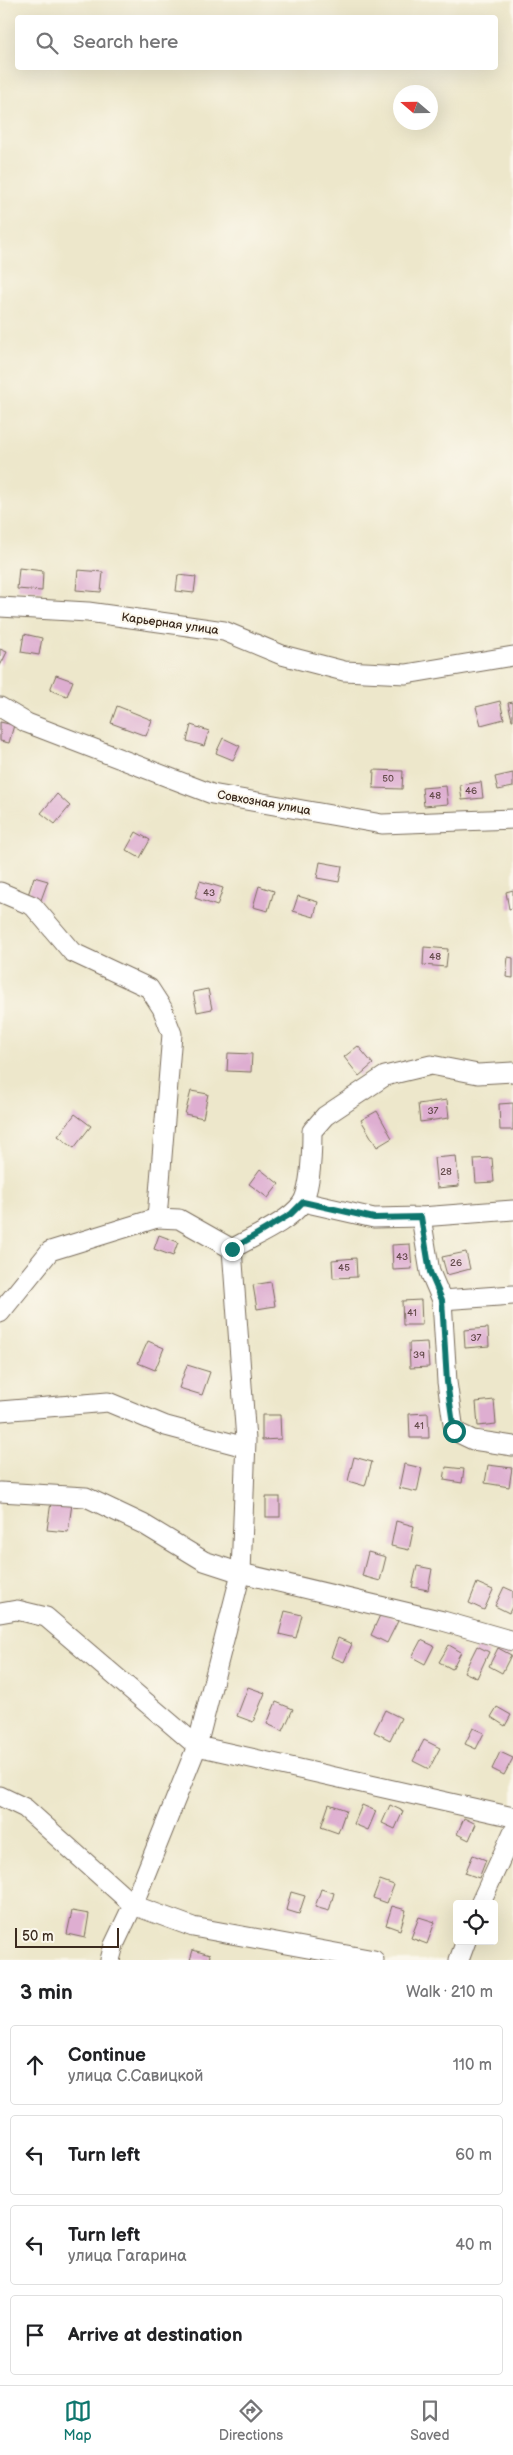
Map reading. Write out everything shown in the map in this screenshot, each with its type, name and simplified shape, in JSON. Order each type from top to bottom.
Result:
[{"type":"street","name":"Карьерная улица","points":[[0,607],[88,612],[224,631],[282,655],[344,671],[406,674],[513,656]]},
{"type":"street","name":"Совхозная улица","points":[[0,708],[27,723],[212,794],[382,824],[513,819]]},
{"type":"street","points":[[0,892],[33,906],[72,952],[149,988],[162,1008],[172,1034],[157,1218]]},
{"type":"street","points":[[232,1249],[291,1214],[303,1202],[312,1158],[312,1131],[325,1116],[385,1076],[431,1065],[478,1074],[513,1072]]},
{"type":"street","points":[[303,1202],[374,1218],[421,1217],[513,1210]]},
{"type":"street","points":[[421,1217],[430,1272],[442,1300],[447,1382],[454,1431],[473,1440],[513,1446]]},
{"type":"street","points":[[0,1313],[50,1251],[157,1218],[179,1219],[232,1249]]},
{"type":"street","points":[[110,1960],[114,1945],[133,1905],[197,1746],[241,1573],[245,1447],[232,1249]]},
{"type":"street","points":[[442,1300],[513,1295]]},
{"type":"street","points":[[0,1411],[108,1402],[166,1426],[245,1447]]},
{"type":"street","points":[[0,1492],[86,1498],[143,1524],[204,1561],[241,1573],[444,1621],[513,1641]]},
{"type":"street","points":[[0,1613],[17,1610],[46,1617],[197,1746],[513,1817]]},
{"type":"street","points":[[0,1796],[25,1808],[133,1905],[193,1927],[374,1960]]},
{"type":"street","points":[[482,1900],[513,1832]]},
{"type":"street","points":[[459,1960],[465,1945]]},
{"type":"building","points":[[19,568],[43,571],[42,591],[17,589]]},
{"type":"building","points":[[78,570],[103,572],[101,592],[76,590]]},
{"type":"building","points":[[178,575],[196,577],[194,593],[176,591]]},
{"type":"building","points":[[24,634],[42,638],[39,655],[21,652]]},
{"type":"building","points":[[0,649],[7,652],[0,666]]},
{"type":"building","points":[[56,675],[73,681],[67,696],[50,690]]},
{"type":"building","points":[[500,701],[504,719],[481,725],[476,707]]},
{"type":"building","points":[[513,702],[513,720],[512,720],[508,703]]},
{"type":"building","points":[[117,706],[152,720],[146,736],[111,723]]},
{"type":"building","points":[[0,722],[14,725],[9,743],[0,741]]},
{"type":"building","points":[[191,725],[209,731],[204,746],[187,741]]},
{"type":"building","points":[[223,738],[240,746],[233,760],[216,753]]},
{"type":"building","points":[[374,770],[403,771],[402,789],[373,788]]},
{"type":"building","points":[[513,773],[513,787],[498,790],[495,777]]},
{"type":"building","points":[[481,782],[483,798],[462,800],[460,785]]},
{"type":"building","points":[[446,786],[448,804],[424,806],[422,788]]},
{"type":"building","points":[[57,794],[70,806],[55,824],[41,813]]},
{"type":"building","points":[[136,832],[150,840],[140,858],[126,850]]},
{"type":"building","points":[[320,862],[342,866],[339,882],[317,878]]},
{"type":"building","points":[[34,877],[48,881],[41,900],[28,895]]},
{"type":"building","points":[[200,881],[223,888],[217,906],[195,898]]},
{"type":"building","points":[[259,886],[274,891],[268,911],[253,907]]},
{"type":"building","points":[[513,890],[513,908],[509,909],[506,892]]},
{"type":"building","points":[[298,896],[318,902],[314,917],[293,911]]},
{"type":"building","points":[[424,947],[448,949],[446,967],[423,965]]},
{"type":"building","points":[[508,957],[513,958],[513,978],[506,977]]},
{"type":"building","points":[[208,989],[212,1009],[197,1012],[193,992]]},
{"type":"building","points":[[358,1046],[373,1064],[359,1076],[344,1057]]},
{"type":"building","points":[[228,1053],[252,1054],[251,1072],[227,1071]]},
{"type":"building","points":[[191,1091],[208,1094],[203,1118],[185,1114]]},
{"type":"building","points":[[447,1100],[449,1118],[420,1122],[418,1104]]},
{"type":"building","points":[[513,1103],[513,1130],[500,1130],[499,1104]]},
{"type":"building","points":[[377,1111],[392,1138],[377,1147],[361,1120]]},
{"type":"building","points":[[75,1114],[91,1126],[74,1148],[58,1136]]},
{"type":"building","points":[[456,1156],[459,1186],[437,1188],[434,1158]]},
{"type":"building","points":[[492,1158],[494,1182],[476,1183],[474,1159]]},
{"type":"building","points":[[260,1169],[279,1184],[268,1198],[249,1184]]},
{"type":"building","points":[[159,1235],[178,1242],[173,1256],[154,1249]]},
{"type":"building","points":[[410,1244],[412,1269],[393,1270],[392,1245]]},
{"type":"building","points":[[466,1252],[470,1269],[447,1275],[442,1257]]},
{"type":"building","points":[[356,1258],[357,1277],[333,1278],[332,1260]]},
{"type":"building","points":[[271,1282],[275,1306],[257,1309],[253,1285]]},
{"type":"building","points":[[421,1300],[422,1325],[403,1325],[402,1301]]},
{"type":"building","points":[[488,1328],[489,1346],[465,1348],[464,1330]]},
{"type":"building","points":[[148,1341],[164,1348],[155,1370],[138,1363]]},
{"type":"building","points":[[427,1342],[429,1367],[410,1368],[409,1343]]},
{"type":"building","points":[[187,1365],[210,1372],[202,1395],[179,1388]]},
{"type":"building","points":[[494,1400],[496,1424],[478,1426],[476,1402]]},
{"type":"building","points":[[428,1413],[429,1438],[410,1438],[409,1414]]},
{"type":"building","points":[[262,1415],[280,1415],[281,1439],[262,1440]]},
{"type":"building","points":[[354,1457],[372,1462],[365,1486],[348,1481]]},
{"type":"building","points":[[404,1464],[422,1468],[417,1492],[399,1488]]},
{"type":"building","points":[[488,1465],[512,1468],[509,1487],[485,1483]]},
{"type":"building","points":[[446,1467],[464,1469],[462,1483],[444,1480]]},
{"type":"building","points":[[266,1497],[280,1497],[280,1517],[266,1517]]},
{"type":"building","points":[[51,1502],[72,1504],[68,1532],[47,1530]]},
{"type":"building","points":[[396,1521],[414,1526],[409,1550],[391,1546]]},
{"type":"building","points":[[368,1552],[386,1557],[380,1581],[362,1576]]},
{"type":"building","points":[[417,1566],[432,1569],[428,1590],[412,1587]]},
{"type":"building","points":[[477,1583],[493,1590],[484,1610],[469,1603]]},
{"type":"building","points":[[504,1587],[513,1591],[513,1605],[509,1613],[495,1606]]},
{"type":"building","points":[[285,1611],[302,1615],[296,1638],[279,1634]]},
{"type":"building","points":[[381,1613],[398,1621],[387,1643],[371,1635]]},
{"type":"building","points":[[338,1638],[352,1644],[344,1662],[331,1657]]},
{"type":"building","points":[[421,1640],[434,1646],[425,1664],[412,1657]]},
{"type":"building","points":[[449,1645],[461,1652],[452,1669],[439,1662]]},
{"type":"building","points":[[477,1646],[489,1652],[477,1678],[464,1672]]},
{"type":"building","points":[[498,1648],[511,1655],[502,1673],[489,1666]]},
{"type":"building","points":[[248,1687],[265,1693],[253,1722],[237,1716]]},
{"type":"building","points":[[276,1702],[293,1709],[283,1731],[267,1724]]},
{"type":"building","points":[[497,1707],[511,1715],[505,1726],[491,1717]]},
{"type":"building","points":[[385,1710],[401,1718],[390,1740],[374,1732]]},
{"type":"building","points":[[473,1728],[484,1733],[476,1749],[465,1744]]},
{"type":"building","points":[[424,1740],[440,1748],[429,1769],[413,1761]]},
{"type":"building","points":[[500,1752],[513,1758],[504,1775],[492,1769]]},
{"type":"building","points":[[329,1804],[346,1810],[338,1833],[321,1827]]},
{"type":"building","points":[[362,1805],[376,1811],[368,1830],[354,1824]]},
{"type":"building","points":[[390,1805],[403,1811],[395,1829],[382,1823]]},
{"type":"building","points":[[464,1818],[476,1824],[469,1840],[457,1834]]},
{"type":"building","points":[[473,1855],[486,1860],[479,1878],[465,1873]]},
{"type":"building","points":[[380,1880],[394,1885],[387,1903],[373,1898]]},
{"type":"building","points":[[321,1889],[334,1893],[329,1911],[315,1907]]},
{"type":"building","points":[[291,1892],[305,1896],[299,1914],[286,1910]]},
{"type":"building","points":[[392,1906],[406,1910],[400,1930],[386,1925]]},
{"type":"building","points":[[72,1911],[89,1914],[85,1938],[67,1934]]},
{"type":"building","points":[[419,1917],[435,1922],[427,1944],[411,1938]]},
{"type":"building","points":[[193,1950],[210,1955],[209,1960],[190,1960]]},
{"type":"route","points":[[232,1249],[291,1214],[303,1202],[374,1218],[421,1217],[430,1272],[442,1300],[447,1382],[454,1431]]}]
